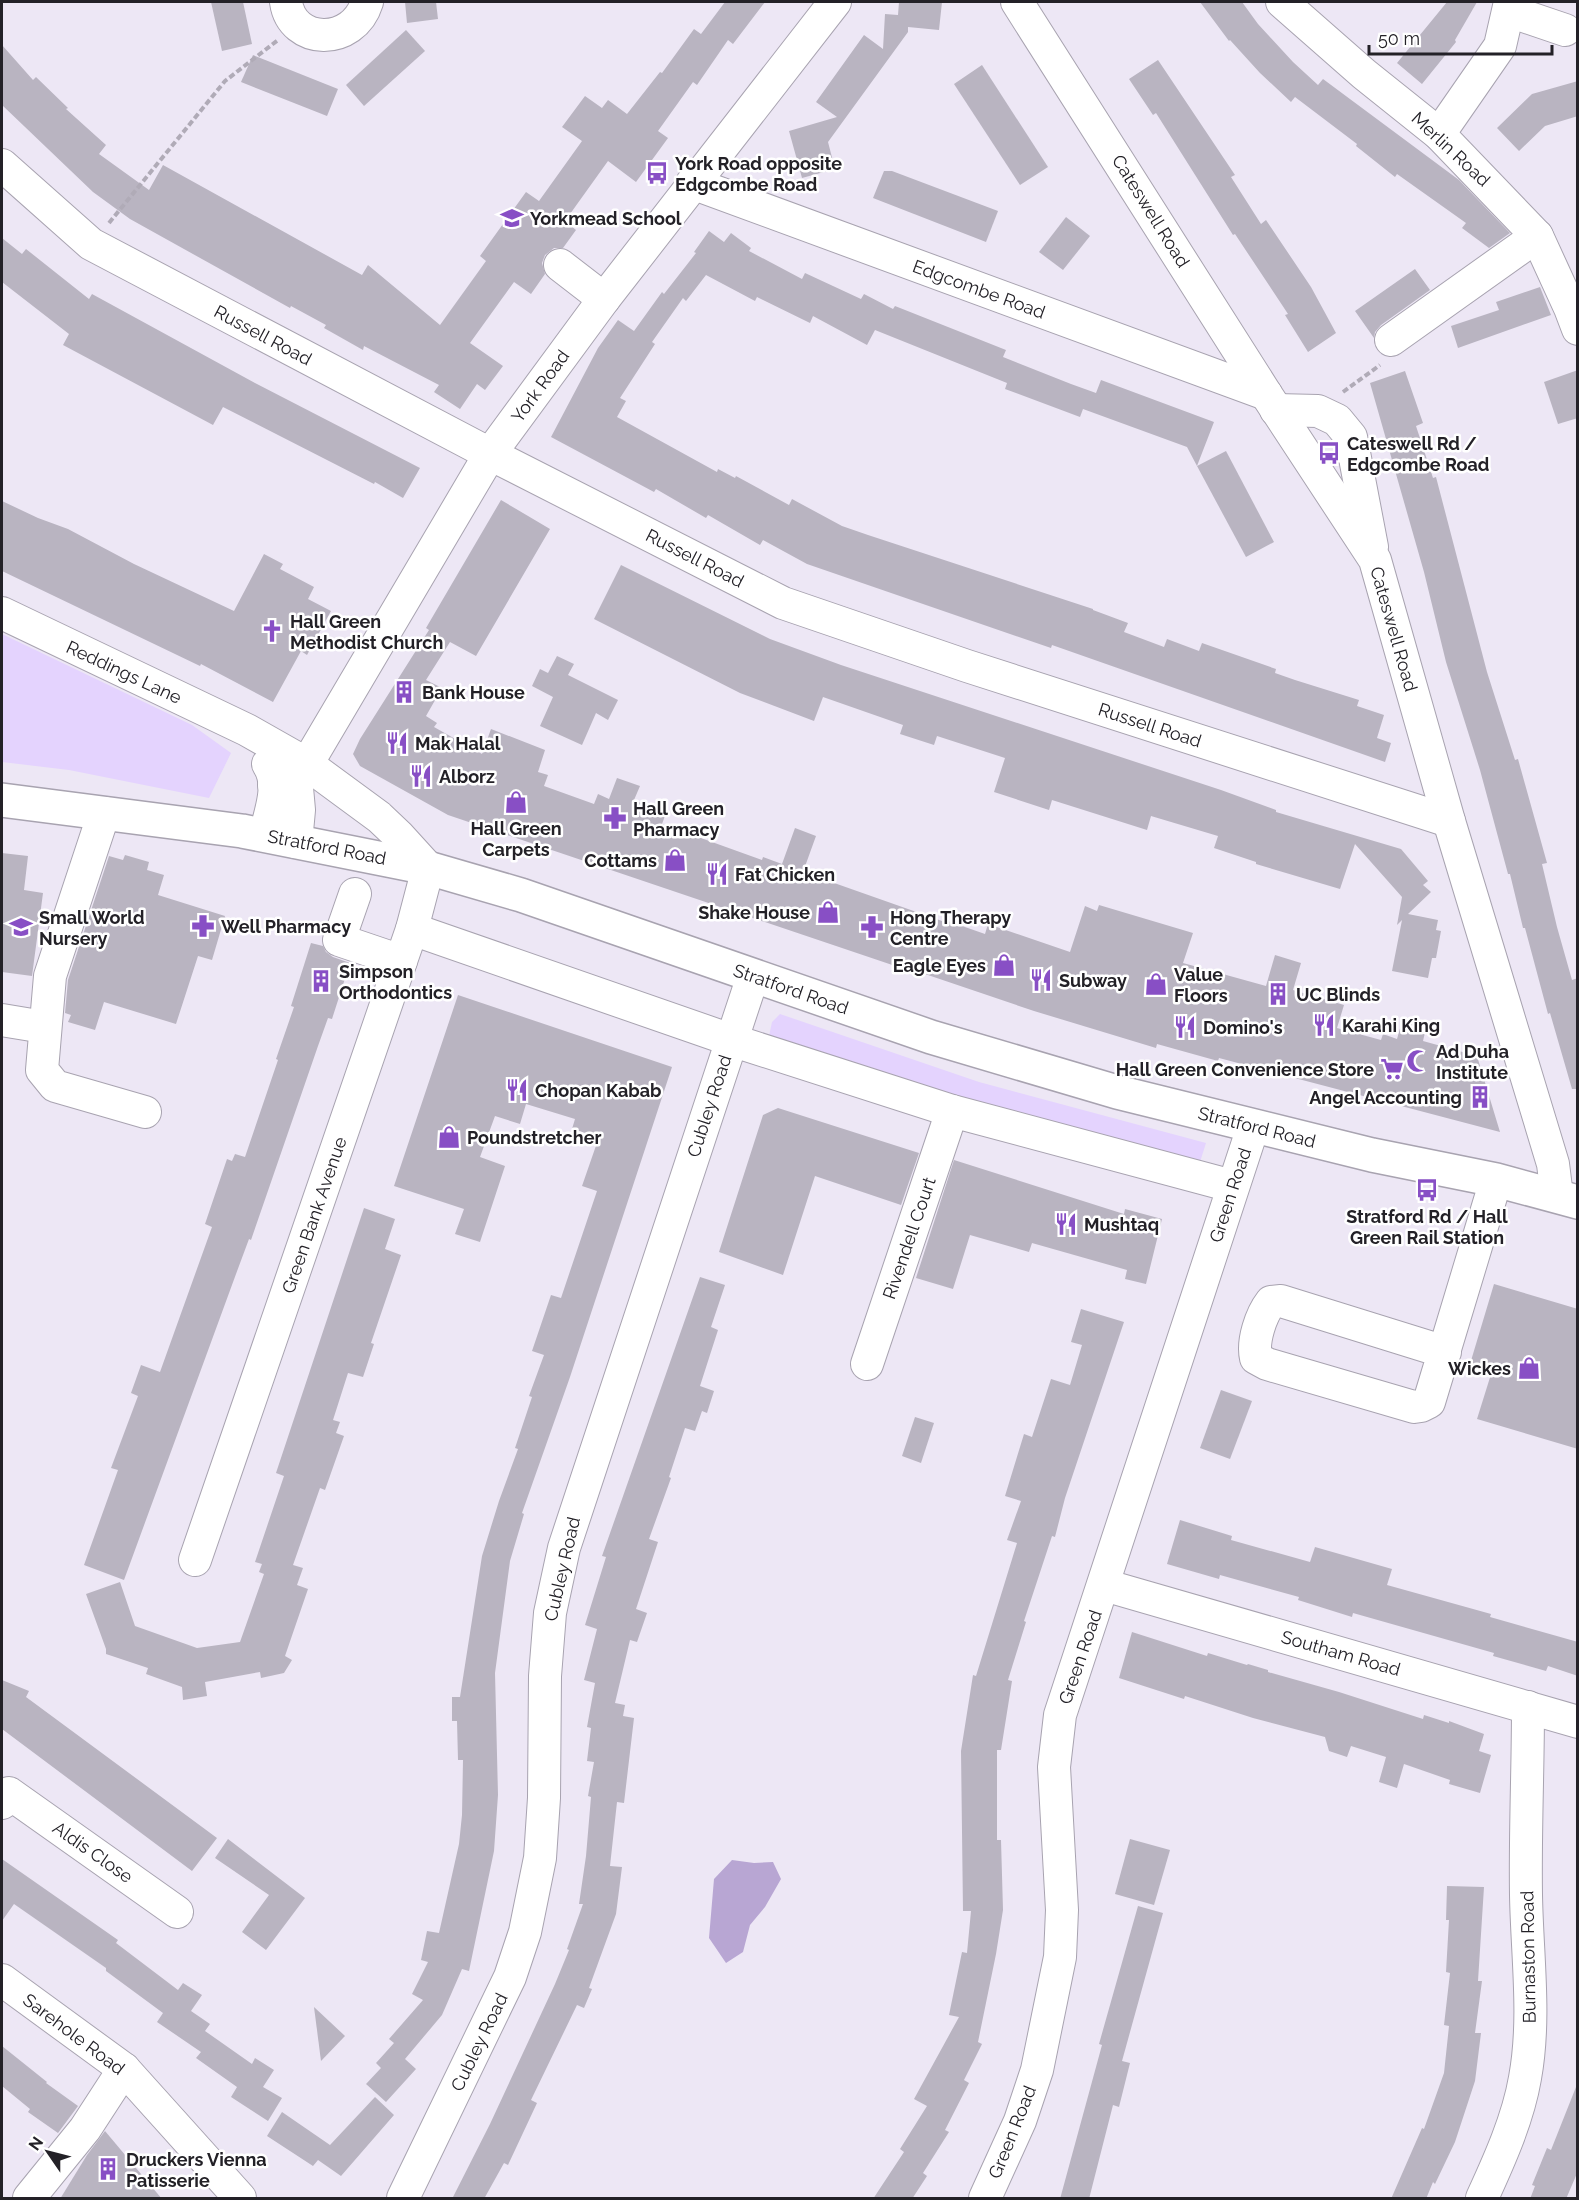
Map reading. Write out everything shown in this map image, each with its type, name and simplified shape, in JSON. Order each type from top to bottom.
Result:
[{"type":"highway","name":"Stratford Road","points":[[2,800],[280,838],[428,868],[521,895],[931,1037],[1117,1092],[1253,1127],[1372,1155],[1496,1180],[1567,1199]]},
{"type":"street","points":[[290,10],[312,33],[326,35],[341,33],[353,26],[364,12],[367,2]]},
{"type":"street","name":"York Road","points":[[292,775],[490,454],[604,299],[835,2]]},
{"type":"street","name":"Cateswell Road","points":[[1017,2],[1271,402],[1375,560],[1449,821],[1553,1164],[1567,1199]]},
{"type":"street","name":"Merlin Road","points":[[1282,2],[1364,74],[1439,134],[1538,236],[1578,329]]},
{"type":"street","points":[[1439,134],[1500,46],[1509,6],[1565,30]]},
{"type":"street","name":"Russell Road","points":[[2,165],[91,244],[490,454],[783,603],[967,666],[1449,821]]},
{"type":"street","name":"Edgcombe Road","points":[[693,183],[1271,402],[1318,411],[1337,420],[1352,437],[1375,560]]},
{"type":"street","points":[[1391,340],[1538,236]]},
{"type":"street","points":[[560,266],[604,299]]},
{"type":"street","name":"Reddings Lane","points":[[2,614],[247,730],[285,764],[292,775],[379,817],[428,868]]},
{"type":"street","points":[[280,838],[299,810],[292,775]]},
{"type":"street","points":[[104,813],[50,976],[42,1070],[55,1086],[145,1112]]},
{"type":"street","name":"Green Bank Avenue","points":[[195,1560],[412,929],[428,868]]},
{"type":"street","points":[[355,894],[339,939],[401,961]]},
{"type":"street","points":[[412,929],[731,1040],[952,1111],[1232,1186]]},
{"type":"street","name":"Cubley Road","points":[[403,2199],[510,1977],[525,1932],[540,1858],[544,1798],[545,1676],[550,1612],[564,1548],[753,976]]},
{"type":"street","points":[[2,1020],[44,1027]]},
{"type":"street","name":"Rivendell Court","points":[[867,1364],[952,1111]]},
{"type":"street","name":"Green Road","points":[[985,2199],[1020,2121],[1037,2070],[1058,1968],[1062,1910],[1054,1767],[1060,1715],[1253,1127]]},
{"type":"street","points":[[1444,1352],[1281,1301],[1270,1302],[1265,1309],[1254,1349],[1256,1358],[1267,1364],[1414,1407],[1429,1402],[1496,1180]]},
{"type":"street","name":"Southam Road","points":[[1104,1585],[1578,1722]]},
{"type":"street","name":"Burnaston Road","points":[[1482,2199],[1498,2163],[1525,2079],[1530,2035],[1526,1894],[1528,1707]]},
{"type":"street","name":"Aldis Close","points":[[4,1794],[177,1912]]},
{"type":"street","name":"Sarehole Road","points":[[2,1980],[123,2069],[240,2199]]},
{"type":"street","points":[[29,2199],[85,2129],[123,2069]]},
{"type":"path","points":[[91,244],[225,81],[282,37],[290,10]]},
{"type":"shaded area","points":[[2,634],[192,725],[231,753],[209,798],[69,770],[2,762]]},
{"type":"shaded area","points":[[780,1014],[979,1082],[1206,1143],[1200,1162],[1167,1161],[768,1041],[772,1022]]},
{"type":"shaded area","points":[[732,1860],[754,1863],[773,1862],[781,1879],[765,1907],[750,1925],[743,1952],[726,1963],[709,1938],[714,1879]]},
{"type":"building","points":[[211,2],[243,2],[252,44],[222,51]]},
{"type":"building","points":[[405,2],[436,2],[438,19],[407,23]]},
{"type":"building","points":[[725,2],[765,2],[733,44],[728,40],[697,85],[693,82],[658,131],[668,138],[636,182],[608,161],[565,221],[576,230],[563,248],[554,248],[545,255],[542,263],[545,274],[531,294],[514,282],[470,343],[503,366],[485,390],[477,384],[460,409],[434,392],[439,385],[364,346],[363,350],[324,328],[326,325],[291,306],[290,308],[130,219],[93,192],[2,105],[2,45],[33,80],[36,77],[68,108],[66,109],[106,145],[99,154],[149,190],[163,165],[362,275],[368,265],[440,325],[486,261],[480,256],[526,192],[539,201],[582,141],[562,127],[585,96],[602,108],[608,100],[627,114],[660,72],[662,73],[694,29],[701,34]]},
{"type":"building","points":[[899,2],[942,2],[939,30],[908,27],[908,32],[828,142],[835,169],[802,178],[789,131],[837,117],[816,102],[864,35],[883,49],[885,14],[898,15]]},
{"type":"building","points":[[1200,2],[1242,2],[1258,24],[1318,85],[1323,79],[1459,180],[1510,233],[1489,248],[1462,228],[1466,223],[1397,174],[1395,177],[1356,146],[1357,144],[1295,97],[1291,102],[1229,41]]},
{"type":"building","points":[[1447,2],[1477,2],[1455,40],[1456,42],[1422,84],[1397,63]]},
{"type":"building","points":[[406,30],[425,51],[364,106],[346,85]]},
{"type":"building","points":[[253,55],[338,89],[327,116],[241,82]]},
{"type":"building","points":[[1158,60],[1235,175],[1231,177],[1261,224],[1266,220],[1311,287],[1336,333],[1308,352],[1285,315],[1288,314],[1235,234],[1233,235],[1156,113],[1153,115],[1129,79]]},
{"type":"building","points":[[982,65],[1048,167],[1020,185],[954,84]]},
{"type":"building","points":[[1578,81],[1578,116],[1545,126],[1519,151],[1497,128],[1532,94]]},
{"type":"building","points":[[884,171],[892,171],[998,211],[986,242],[873,198]]},
{"type":"building","points":[[1066,217],[1090,236],[1063,270],[1039,252]]},
{"type":"building","points":[[709,231],[724,242],[731,233],[751,248],[749,251],[802,279],[805,273],[861,299],[864,294],[893,309],[895,306],[1006,350],[1003,357],[1071,384],[1096,393],[1101,380],[1214,422],[1197,466],[1187,447],[1083,409],[1080,417],[1005,389],[1007,383],[875,330],[867,345],[813,316],[810,323],[757,297],[755,301],[706,275],[686,301],[683,298],[652,342],[655,344],[620,398],[626,401],[617,417],[717,472],[718,469],[735,478],[736,476],[789,505],[792,499],[842,526],[1093,609],[1128,623],[1124,632],[1164,647],[1167,639],[1199,651],[1202,643],[1276,669],[1275,673],[1359,700],[1357,706],[1384,715],[1377,738],[1391,743],[1385,762],[1052,645],[1051,648],[807,564],[763,540],[760,545],[708,515],[706,518],[656,489],[654,492],[551,437],[598,348],[618,320],[634,331],[662,292],[664,294],[696,253],[694,252]]},
{"type":"building","points":[[2,238],[22,254],[26,249],[89,299],[92,294],[255,383],[420,468],[403,498],[223,407],[213,425],[63,345],[69,334],[2,282]]},
{"type":"building","points":[[1415,269],[1430,290],[1381,325],[1375,332],[1374,338],[1355,311]]},
{"type":"building","points":[[1540,287],[1551,315],[1458,348],[1451,326],[1499,310],[1496,302]]},
{"type":"building","points":[[1578,370],[1578,418],[1558,424],[1544,382]]},
{"type":"building","points":[[1405,371],[1423,423],[1416,426],[1433,478],[1436,477],[1487,672],[1515,760],[1518,759],[1547,863],[1542,864],[1572,980],[1578,978],[1578,1089],[1572,1089],[1550,1013],[1548,1014],[1480,770],[1446,662],[1424,572],[1370,383]]},
{"type":"building","points":[[1226,451],[1274,542],[1246,557],[1197,466]]},
{"type":"building","points":[[501,500],[550,529],[476,656],[450,642],[426,680],[442,688],[426,716],[437,723],[434,727],[482,754],[491,729],[545,750],[538,772],[548,775],[544,786],[594,804],[598,794],[609,799],[617,778],[640,786],[634,800],[666,813],[662,824],[762,860],[763,857],[782,864],[795,828],[816,836],[803,872],[985,934],[988,924],[1070,952],[1085,906],[1097,911],[1099,905],[1193,933],[1183,963],[1266,986],[1275,955],[1301,963],[1293,990],[1344,1005],[1337,1028],[1381,1040],[1383,1034],[1397,1039],[1403,1018],[1427,1024],[1423,1041],[1477,1056],[1500,1132],[1219,1058],[1218,1061],[1157,1044],[1156,1048],[1034,1011],[448,815],[360,766],[353,754],[360,739],[429,630],[426,628]]},
{"type":"building","points":[[2,501],[68,529],[134,564],[234,611],[264,554],[283,564],[280,569],[314,587],[308,599],[331,611],[307,655],[301,651],[273,702],[201,664],[200,666],[2,571]]},
{"type":"building","points":[[621,565],[770,639],[841,665],[1221,790],[1276,810],[1276,812],[1401,849],[1428,881],[1423,885],[1431,892],[1408,914],[1438,920],[1436,930],[1441,931],[1436,958],[1432,958],[1428,978],[1392,971],[1402,920],[1397,925],[1402,897],[1355,844],[1340,889],[1256,864],[1256,862],[1214,848],[1218,836],[1151,816],[1147,830],[1052,800],[1049,810],[994,792],[1005,758],[937,736],[934,745],[900,734],[903,725],[823,697],[814,721],[740,693],[594,619]]},
{"type":"building","points":[[557,656],[574,664],[568,675],[618,700],[608,720],[596,713],[582,745],[540,726],[553,697],[532,686],[540,669],[548,673]]},
{"type":"building","points":[[2,853],[28,856],[24,890],[43,893],[32,976],[2,972]]},
{"type":"building","points":[[125,855],[149,862],[147,870],[164,875],[158,895],[225,916],[212,960],[198,956],[176,1024],[104,1002],[95,1030],[68,1022],[71,1015],[65,1013],[68,980],[109,856],[123,860]]},
{"type":"building","points":[[311,943],[323,946],[326,952],[333,957],[350,963],[332,1019],[328,1018],[251,1240],[249,1239],[124,1580],[84,1565],[118,1470],[111,1468],[138,1396],[131,1393],[141,1365],[160,1372],[212,1227],[205,1224],[227,1159],[232,1161],[235,1154],[245,1157],[278,1060],[276,1059],[294,1007],[291,1006]]},
{"type":"building","points":[[458,995],[672,1067],[570,1377],[522,1513],[524,1514],[510,1561],[495,1673],[498,1795],[494,1851],[469,1971],[462,1969],[442,2015],[405,2059],[416,2069],[386,2102],[366,2084],[381,2068],[376,2063],[394,2043],[389,2039],[423,2000],[412,1994],[428,1962],[421,1960],[427,1931],[439,1933],[459,1844],[463,1760],[458,1760],[457,1721],[452,1721],[452,1697],[460,1697],[482,1556],[518,1449],[515,1448],[532,1397],[529,1396],[544,1355],[532,1351],[551,1295],[561,1298],[597,1191],[582,1186],[599,1137],[572,1129],[575,1119],[526,1104],[520,1124],[495,1116],[480,1157],[505,1166],[480,1242],[455,1234],[464,1209],[394,1186]]},
{"type":"building","points":[[778,1108],[919,1153],[901,1205],[815,1176],[783,1275],[719,1252],[763,1115]]},
{"type":"building","points":[[954,1160],[1124,1214],[1125,1209],[1162,1219],[1146,1284],[1125,1279],[1127,1270],[1032,1243],[1029,1252],[970,1235],[953,1289],[916,1278]]},
{"type":"building","points":[[364,1208],[395,1219],[385,1249],[401,1255],[371,1343],[374,1344],[363,1377],[348,1373],[333,1420],[340,1422],[336,1433],[344,1436],[325,1490],[320,1488],[293,1565],[303,1568],[297,1585],[308,1589],[285,1656],[292,1660],[284,1673],[261,1678],[260,1672],[205,1682],[207,1696],[183,1700],[182,1687],[146,1674],[148,1668],[106,1654],[86,1594],[120,1582],[135,1626],[197,1648],[240,1642],[264,1574],[259,1572],[262,1564],[255,1562],[284,1476],[276,1473]]},
{"type":"building","points":[[700,1277],[725,1285],[711,1327],[718,1330],[700,1386],[714,1391],[707,1413],[702,1411],[695,1431],[685,1428],[669,1477],[671,1478],[649,1539],[658,1542],[636,1609],[647,1613],[637,1642],[630,1640],[615,1703],[625,1705],[623,1716],[634,1718],[624,1803],[617,1802],[610,1866],[622,1867],[616,1914],[584,2008],[577,2005],[531,2100],[537,2103],[508,2165],[504,2163],[484,2199],[452,2199],[490,2124],[555,1984],[569,1950],[567,1949],[583,1904],[579,1904],[591,1797],[588,1796],[594,1762],[587,1761],[591,1728],[587,1727],[595,1683],[584,1680],[597,1629],[585,1625],[606,1557],[602,1556]]},
{"type":"building","name":"Wickes","points":[[1494,1284],[1578,1309],[1578,1449],[1477,1419],[1492,1371],[1470,1364]]},
{"type":"building","points":[[1081,1309],[1124,1322],[1065,1498],[1055,1537],[1052,1536],[1024,1621],[1026,1622],[1008,1680],[1012,1681],[1001,1750],[997,1750],[997,1840],[1001,1840],[1003,1910],[978,2042],[982,2044],[964,2080],[969,2083],[945,2130],[949,2132],[923,2173],[927,2176],[912,2199],[873,2199],[904,2152],[900,2149],[927,2106],[914,2099],[959,2017],[949,2015],[962,1952],[967,1953],[971,1911],[963,1911],[961,1751],[973,1675],[976,1676],[1017,1543],[1007,1540],[1021,1501],[1005,1496],[1024,1434],[1032,1437],[1051,1379],[1070,1385],[1082,1345],[1071,1342]]},
{"type":"building","points":[[1221,1390],[1252,1401],[1230,1459],[1200,1448]]},
{"type":"building","points":[[915,1417],[934,1423],[921,1463],[902,1456]]},
{"type":"building","points":[[1180,1520],[1232,1536],[1231,1540],[1310,1562],[1315,1547],[1392,1569],[1387,1585],[1491,1614],[1490,1617],[1578,1642],[1578,1676],[1548,1666],[1546,1671],[1493,1656],[1494,1653],[1353,1613],[1352,1617],[1298,1600],[1299,1597],[1220,1575],[1219,1579],[1167,1564]]},
{"type":"building","points":[[1132,1632],[1207,1656],[1208,1653],[1248,1664],[1423,1719],[1424,1715],[1449,1723],[1449,1721],[1484,1734],[1479,1751],[1491,1755],[1480,1793],[1449,1784],[1450,1780],[1404,1764],[1397,1788],[1379,1782],[1386,1757],[1351,1746],[1347,1757],[1329,1751],[1325,1737],[1253,1718],[1185,1696],[1184,1699],[1119,1678]]},
{"type":"building","points":[[2,1680],[29,1691],[26,1697],[217,1838],[192,1871],[2,1729]]},
{"type":"building","points":[[228,1839],[305,1898],[266,1950],[242,1932],[269,1895],[215,1858]]},
{"type":"building","points":[[1130,1839],[1170,1850],[1154,1905],[1115,1894]]},
{"type":"building","points":[[2,1859],[118,1940],[116,1943],[178,1990],[183,1983],[202,1995],[191,2011],[210,2024],[205,2031],[252,2064],[255,2058],[274,2070],[263,2087],[282,2098],[268,2121],[231,2097],[237,2087],[196,2058],[201,2052],[157,2022],[163,2013],[106,1971],[106,1968],[14,1904],[2,1921]]},
{"type":"building","points":[[1447,1886],[1484,1887],[1478,1981],[1482,1981],[1475,2033],[1481,2033],[1475,2081],[1455,2142],[1426,2199],[1391,2199],[1422,2128],[1424,2129],[1444,2073],[1449,2026],[1444,2025],[1450,1973],[1446,1972],[1449,1920],[1446,1920]]},
{"type":"building","points":[[1138,1906],[1163,1913],[1122,2061],[1130,2063],[1119,2107],[1113,2105],[1089,2199],[1060,2199],[1102,2045],[1099,2044]]},
{"type":"building","points":[[314,2007],[345,2036],[321,2061]]},
{"type":"building","points":[[2,2046],[78,2106],[58,2133],[28,2112],[30,2109],[2,2086]]},
{"type":"building","points":[[1576,2087],[1578,2171],[1566,2199],[1530,2199],[1535,2186],[1532,2185],[1547,2148],[1551,2150]]},
{"type":"building","points":[[375,2097],[394,2115],[341,2176],[318,2160],[313,2166],[267,2136],[282,2112],[330,2145]]},
{"type":"building","name":"Druckers Vienna Patisserie","points":[[105,2131],[162,2199],[60,2199]]},
{"type":"place","name":"York Road opposite Edgcombe Road","points":[[657,173]]},
{"type":"place","name":"Yorkmead School","points":[[512,218]]},
{"type":"place","name":"Cateswell Rd / Edgcombe Road","points":[[1329,453]]},
{"type":"place","name":"Hall Green Methodist Church","points":[[272,631]]},
{"type":"place","name":"Bank House","points":[[404,692]]},
{"type":"place","name":"Mak Halal","points":[[397,743]]},
{"type":"place","name":"Alborz","points":[[421,776]]},
{"type":"place","name":"Hall Green Carpets","points":[[516,802]]},
{"type":"place","name":"Hall Green Pharmacy","points":[[615,818]]},
{"type":"place","name":"Cottams","points":[[675,860]]},
{"type":"place","name":"Fat Chicken","points":[[717,874]]},
{"type":"place","name":"Shake House","points":[[828,912]]},
{"type":"place","name":"Well Pharmacy","points":[[203,926]]},
{"type":"place","name":"Small World Nursery","points":[[21,927]]},
{"type":"place","name":"Hong Therapy Centre","points":[[872,927]]},
{"type":"place","name":"Eagle Eyes","points":[[1004,965]]},
{"type":"place","name":"Subway","points":[[1041,980]]},
{"type":"place","name":"Simpson Orthodontics","points":[[321,981]]},
{"type":"place","name":"Value Floors","points":[[1156,984]]},
{"type":"place","name":"UC Blinds","points":[[1278,994]]},
{"type":"place","name":"Karahi King","points":[[1324,1025]]},
{"type":"place","name":"Domino's","points":[[1185,1027]]},
{"type":"place","name":"Ad Duha Institute","points":[[1418,1061]]},
{"type":"place","name":"Hall Green Convenience Store","points":[[1392,1069]]},
{"type":"place","name":"Chopan Kabab","points":[[517,1090]]},
{"type":"place","name":"Angel Accounting","points":[[1480,1097]]},
{"type":"place","name":"Poundstretcher","points":[[449,1137]]},
{"type":"place","name":"Stratford Rd / Hall Green Rail Station","points":[[1427,1190]]},
{"type":"place","name":"Mushtaq","points":[[1066,1224]]},
{"type":"place","name":"Wickes","points":[[1529,1368]]},
{"type":"place","name":"Druckers Vienna Patisserie","points":[[108,2169]]}]
